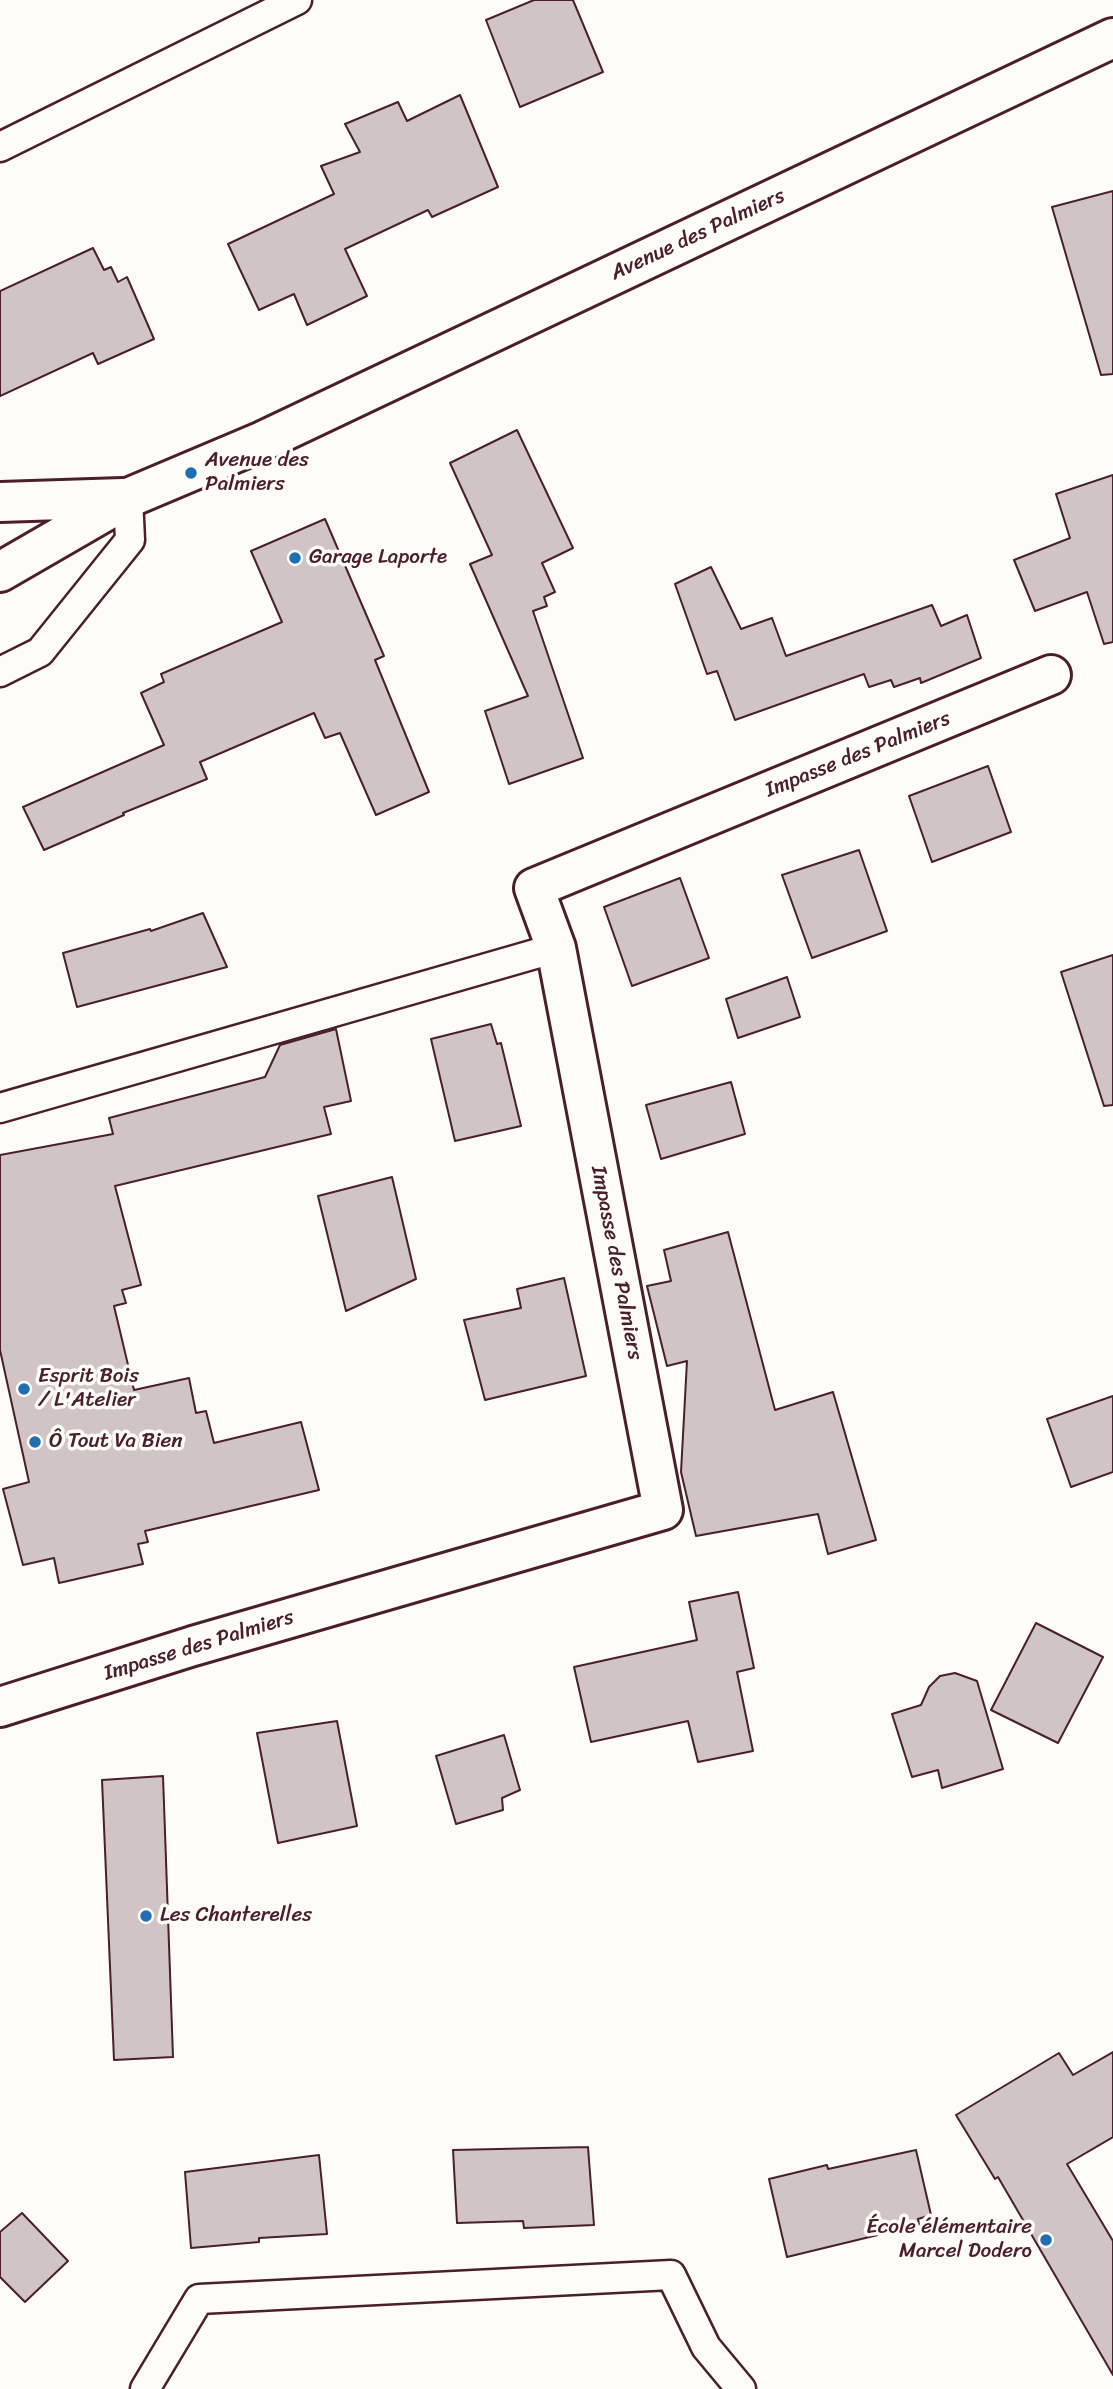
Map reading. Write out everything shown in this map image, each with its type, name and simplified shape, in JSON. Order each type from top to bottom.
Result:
[{"type":"street","name":"Avenue des Palmiers","points":[[0,572],[128,498],[263,441],[1113,38]]},
{"type":"street","name":"Avenue des Palmiers","points":[[0,502],[128,498]]},
{"type":"street","name":"Impasse des Palmiers","points":[[0,1707],[193,1646],[663,1510],[556,948],[534,888],[1051,675]]},
{"type":"lane","points":[[0,147],[297,0]]},
{"type":"lane","points":[[0,672],[40,652],[130,540],[128,498]]},
{"type":"lane","points":[[0,1108],[556,948]]},
{"type":"lane","points":[[145,2389],[200,2299],[671,2275],[706,2347],[741,2389]]},
{"type":"building","points":[[534,0],[573,0],[603,72],[520,107],[486,20]]},
{"type":"building","points":[[460,95],[498,187],[432,217],[428,210],[345,249],[367,296],[307,325],[294,294],[259,310],[228,244],[334,194],[321,166],[360,152],[345,124],[398,102],[407,121]]},
{"type":"building","points":[[1113,191],[1113,374],[1101,375],[1052,207]]},
{"type":"building","points":[[93,248],[104,270],[111,267],[118,282],[127,277],[154,339],[98,364],[93,353],[0,396],[0,291]]},
{"type":"building","points":[[517,430],[573,548],[542,563],[555,592],[544,597],[547,606],[533,611],[583,758],[509,784],[485,711],[528,696],[470,564],[492,555],[450,463]]},
{"type":"building","points":[[1113,475],[1113,642],[1104,644],[1087,592],[1035,611],[1014,560],[1070,538],[1056,494]]},
{"type":"building","points":[[325,519],[384,656],[375,660],[429,792],[376,815],[340,733],[325,738],[314,713],[200,762],[207,779],[123,813],[124,815],[44,850],[23,807],[164,745],[141,693],[164,682],[161,674],[282,622],[251,551]]},
{"type":"building","points":[[711,567],[741,629],[772,618],[786,656],[932,605],[941,626],[967,615],[981,658],[921,683],[920,678],[894,687],[891,680],[869,687],[864,674],[735,720],[717,671],[707,674],[675,584]]},
{"type":"building","points":[[988,766],[1011,832],[932,862],[909,796]]},
{"type":"building","points":[[859,850],[887,931],[812,958],[782,875]]},
{"type":"building","points":[[680,878],[709,958],[632,986],[604,907]]},
{"type":"building","points":[[203,913],[227,967],[77,1007],[63,953],[150,929],[151,931]]},
{"type":"building","points":[[1113,955],[1113,1105],[1104,1106],[1061,972]]},
{"type":"building","points":[[787,977],[800,1017],[738,1038],[726,999]]},
{"type":"building","points":[[491,1024],[497,1044],[501,1043],[521,1126],[455,1141],[431,1039]]},
{"type":"building","points":[[336,1029],[351,1101],[324,1107],[331,1134],[115,1186],[141,1285],[122,1290],[126,1303],[114,1306],[134,1390],[189,1378],[196,1413],[206,1411],[214,1443],[301,1422],[319,1490],[145,1531],[148,1542],[138,1544],[143,1564],[59,1583],[54,1558],[23,1565],[3,1489],[29,1482],[0,1350],[0,1155],[113,1134],[109,1118],[265,1077],[280,1045]]},
{"type":"building","points":[[731,1082],[745,1134],[661,1159],[646,1105]]},
{"type":"building","points":[[392,1177],[416,1279],[346,1311],[318,1196]]},
{"type":"building","points":[[728,1232],[775,1410],[833,1392],[876,1540],[828,1554],[818,1514],[696,1536],[681,1472],[687,1361],[667,1366],[647,1286],[671,1281],[664,1250]]},
{"type":"building","points":[[564,1278],[586,1376],[485,1400],[464,1320],[521,1308],[517,1289]]},
{"type":"building","points":[[1113,1396],[1113,1472],[1071,1487],[1047,1419]]},
{"type":"building","points":[[738,1592],[754,1668],[737,1672],[753,1751],[698,1762],[688,1721],[591,1742],[574,1667],[697,1640],[689,1602]]},
{"type":"building","points":[[1036,1623],[1103,1657],[1058,1743],[991,1710]]},
{"type":"building","points":[[955,1673],[977,1681],[1003,1769],[942,1788],[938,1770],[912,1777],[892,1714],[921,1705],[929,1687],[940,1676]]},
{"type":"building","points":[[337,1721],[357,1826],[278,1843],[257,1733]]},
{"type":"building","points":[[504,1735],[520,1790],[502,1798],[503,1810],[456,1824],[436,1756]]},
{"type":"building","name":"Les Chanterelles","points":[[163,1776],[173,2057],[114,2060],[102,1780]]},
{"type":"building","points":[[1113,2052],[1113,2137],[1067,2164],[1113,2241],[1113,2375],[998,2177],[995,2179],[956,2115],[1059,2053],[1073,2075]]},
{"type":"building","points":[[588,2147],[594,2225],[524,2228],[523,2221],[457,2223],[453,2150]]},
{"type":"building","points":[[916,2150],[931,2215],[918,2219],[919,2225],[787,2257],[769,2179],[827,2165],[828,2169]]},
{"type":"building","points":[[319,2155],[327,2234],[259,2238],[259,2242],[191,2248],[185,2172]]},
{"type":"building","points":[[22,2213],[68,2261],[25,2302],[0,2277],[0,2232]]},
{"type":"place","name":"Avenue des Palmiers","points":[[191,473]]},
{"type":"place","name":"Garage Laporte","points":[[295,558]]},
{"type":"place","name":"Esprit Bois / L'Atelier","points":[[24,1389]]},
{"type":"place","name":"Ô Tout Va Bien","points":[[35,1442]]},
{"type":"place","name":"Les Chanterelles","points":[[146,1916]]},
{"type":"place","name":"École élémentaire Marcel Dodero","points":[[1046,2240]]}]
